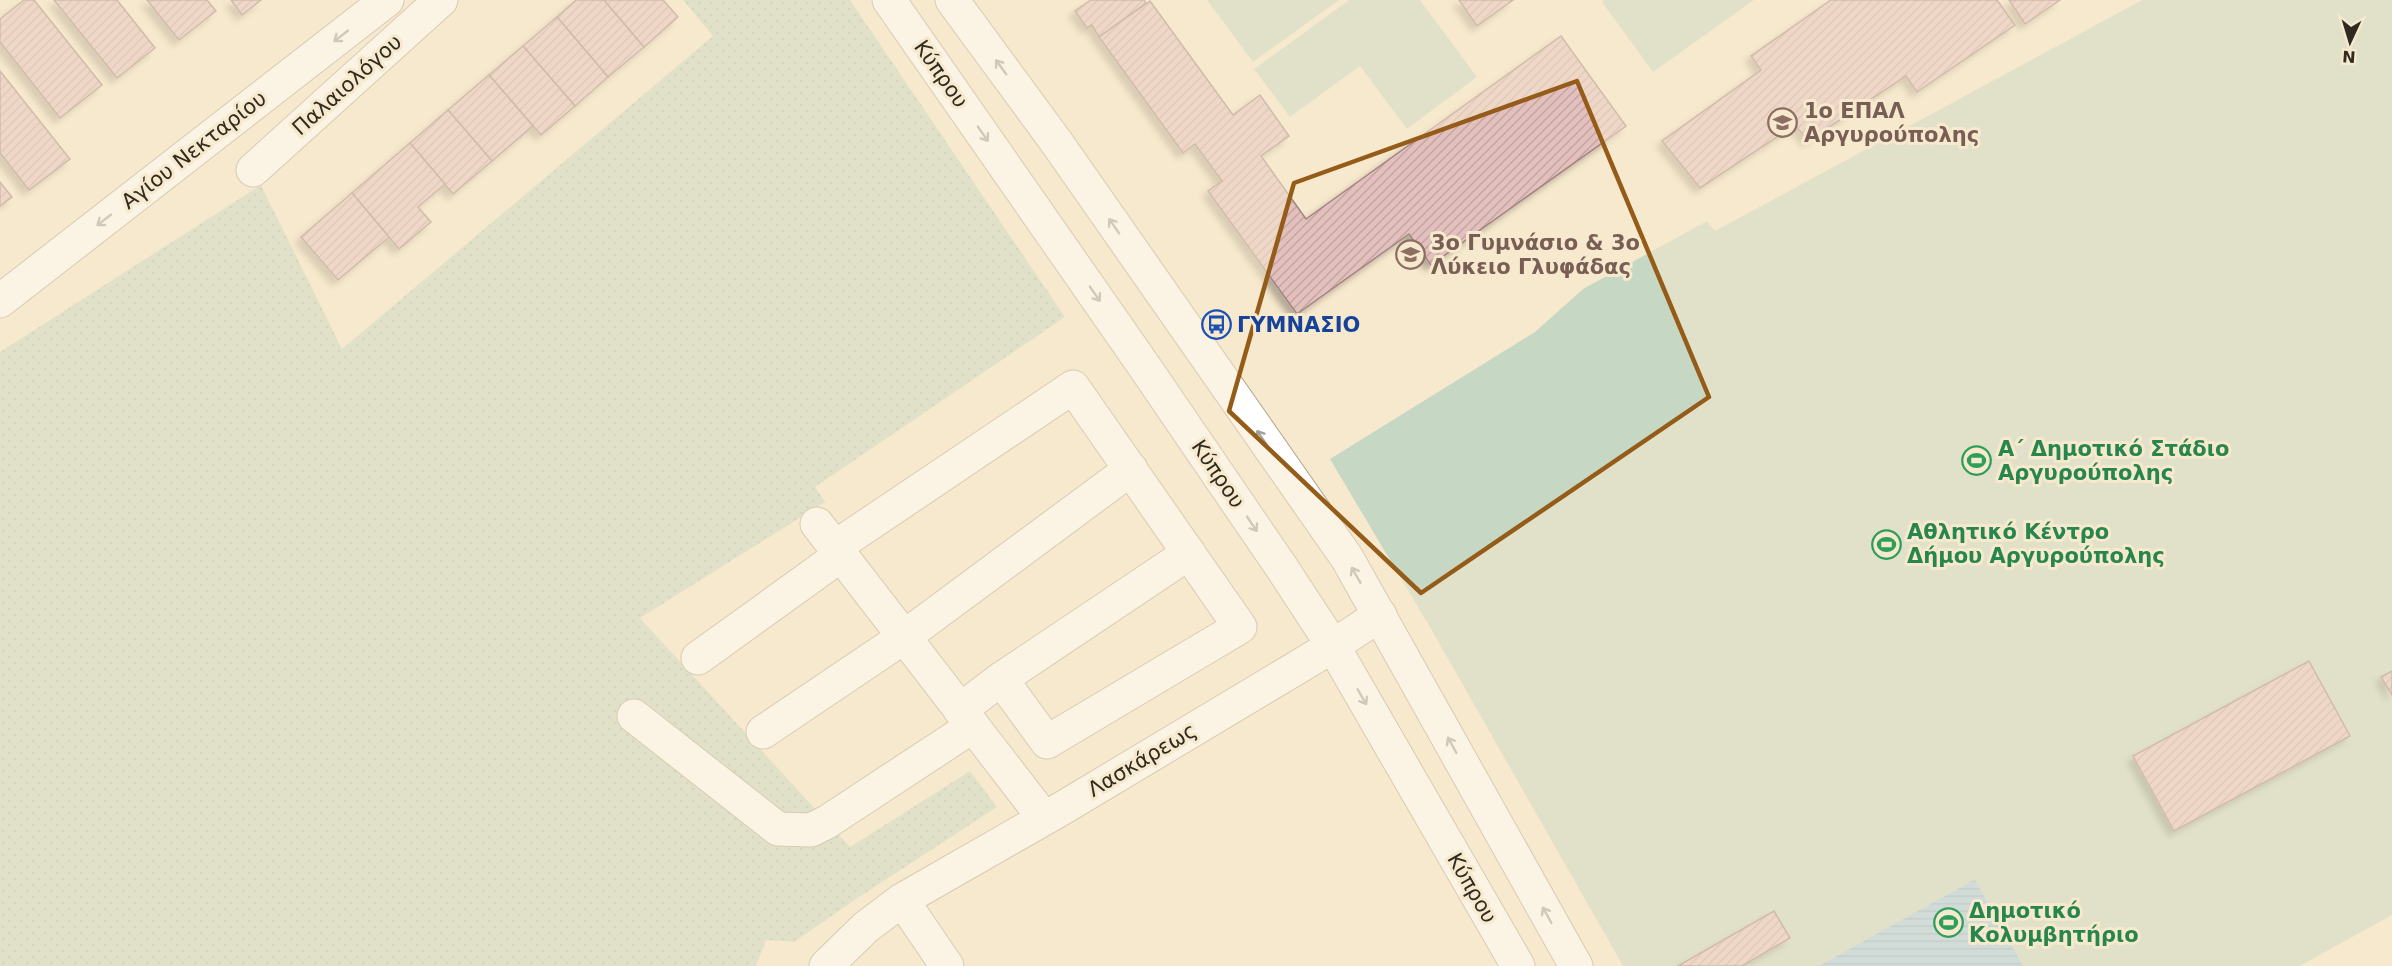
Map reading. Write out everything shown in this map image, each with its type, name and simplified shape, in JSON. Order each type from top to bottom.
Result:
[{"type":"main road","name":"Αγίου Νεκταρίου","points":[[0,301],[387,0]]},
{"type":"main road","name":"Παλαιολόγου","points":[[253,170],[441,0]]},
{"type":"main road","name":"Κύπρου","points":[[889,0],[1151,375],[1332,646],[1518,966]]},
{"type":"main road","points":[[952,0],[1057,143],[1340,549],[1380,615],[1576,966]]},
{"type":"main road","points":[[698,658],[831,542],[1073,387],[1240,627],[1047,742],[1001,679]]},
{"type":"main road","points":[[764,732],[904,637],[1131,470]]},
{"type":"main road","points":[[831,542],[1044,818]]},
{"type":"main road","points":[[634,716],[778,829],[811,830],[836,817],[967,718],[1001,679],[1189,553]]},
{"type":"main road","name":"Λασκάρεως","points":[[826,966],[866,927],[902,900],[1044,818],[1380,615]]},
{"type":"main road","points":[[902,900],[947,966]]},
{"type":"highlighted area","points":[[1577,81],[1709,397],[1421,593],[1229,411],[1294,183]]},
{"type":"green space","points":[[683,0],[850,0],[1065,317],[815,487],[825,502],[640,618],[850,847],[970,771],[997,807],[794,942],[766,940],[756,966],[0,966],[0,352],[261,185],[342,349],[713,36]]},
{"type":"green space","points":[[1207,0],[1339,0],[1253,62]]},
{"type":"green space","points":[[1349,0],[1420,0],[1477,77],[1407,129],[1360,66],[1290,117],[1254,69]]},
{"type":"green space","points":[[1604,0],[1754,0],[1653,72],[1602,2]]},
{"type":"green space","name":"Α΄ Δημοτικό Στάδιο Αργυρούπολης","points":[[2142,0],[2392,0],[2392,915],[2300,966],[1623,966],[1431,629],[1330,459],[1535,332],[1583,289],[1707,221],[1715,231]]},
{"type":"water","name":"Δημοτικό Κολυμβητήριο","points":[[1974,880],[2023,966],[1819,966]]},
{"type":"building","points":[[24,0],[34,0],[102,85],[60,118],[0,42],[0,19]]},
{"type":"building","points":[[54,0],[117,0],[155,48],[117,78]]},
{"type":"building","points":[[147,0],[207,0],[216,11],[179,40]]},
{"type":"building","points":[[231,0],[261,0],[242,15]]},
{"type":"building","points":[[576,0],[604,0],[644,47],[608,77],[557,17]]},
{"type":"building","points":[[604,0],[663,0],[678,17],[644,47]]},
{"type":"building","points":[[1091,0],[1144,0],[1146,3],[1099,37],[1092,25],[1087,28],[1075,11]]},
{"type":"building","points":[[1459,0],[1513,0],[1477,26]]},
{"type":"building","points":[[1831,0],[1997,0],[2015,25],[1917,92],[1906,76],[1808,141],[1795,125],[1700,188],[1662,141],[1761,70],[1751,56]]},
{"type":"building","points":[[2009,0],[2060,0],[2025,24]]},
{"type":"building","points":[[1150,1],[1233,115],[1260,95],[1289,136],[1261,156],[1306,219],[1561,36],[1626,126],[1431,265],[1409,234],[1297,314],[1208,191],[1222,181],[1195,144],[1183,153],[1099,37]]},
{"type":"building","points":[[557,17],[608,77],[575,106],[523,46]]},
{"type":"building","points":[[523,46],[575,106],[541,135],[489,75]]},
{"type":"building","points":[[0,71],[70,159],[29,190],[0,153]]},
{"type":"building","points":[[489,75],[533,126],[492,161],[448,110]]},
{"type":"building","points":[[448,110],[492,161],[453,194],[410,143]]},
{"type":"building","points":[[410,143],[445,184],[418,207],[431,222],[399,249],[352,193]]},
{"type":"building","points":[[0,182],[12,197],[0,206]]},
{"type":"building","points":[[352,193],[389,237],[338,280],[301,237]]},
{"type":"building","points":[[2309,661],[2350,736],[2174,831],[2133,756]]},
{"type":"building","points":[[2392,671],[2392,695],[2381,677]]},
{"type":"building","points":[[1774,911],[1790,938],[1742,966],[1678,966]]},
{"type":"place","name":"1o ΕΠΑΛ Αργυρούπολης","points":[[1783,123]]},
{"type":"place","name":"3ο Γυμνάσιο & 3ο Λύκειο Γλυφάδας","points":[[1410,255]]},
{"type":"place","name":"ΓΥΜΝΑΣΙΟ","points":[[1216,325]]},
{"type":"place","name":"Α΄ Δημοτικό Στάδιο Αργυρούπολης","points":[[1977,461]]},
{"type":"place","name":"Αθλητικό Κέντρο Δήμου Αργυρούπολης","points":[[1886,544]]},
{"type":"place","name":"Δημοτικό Κολυμβητήριο","points":[[1948,923]]}]
